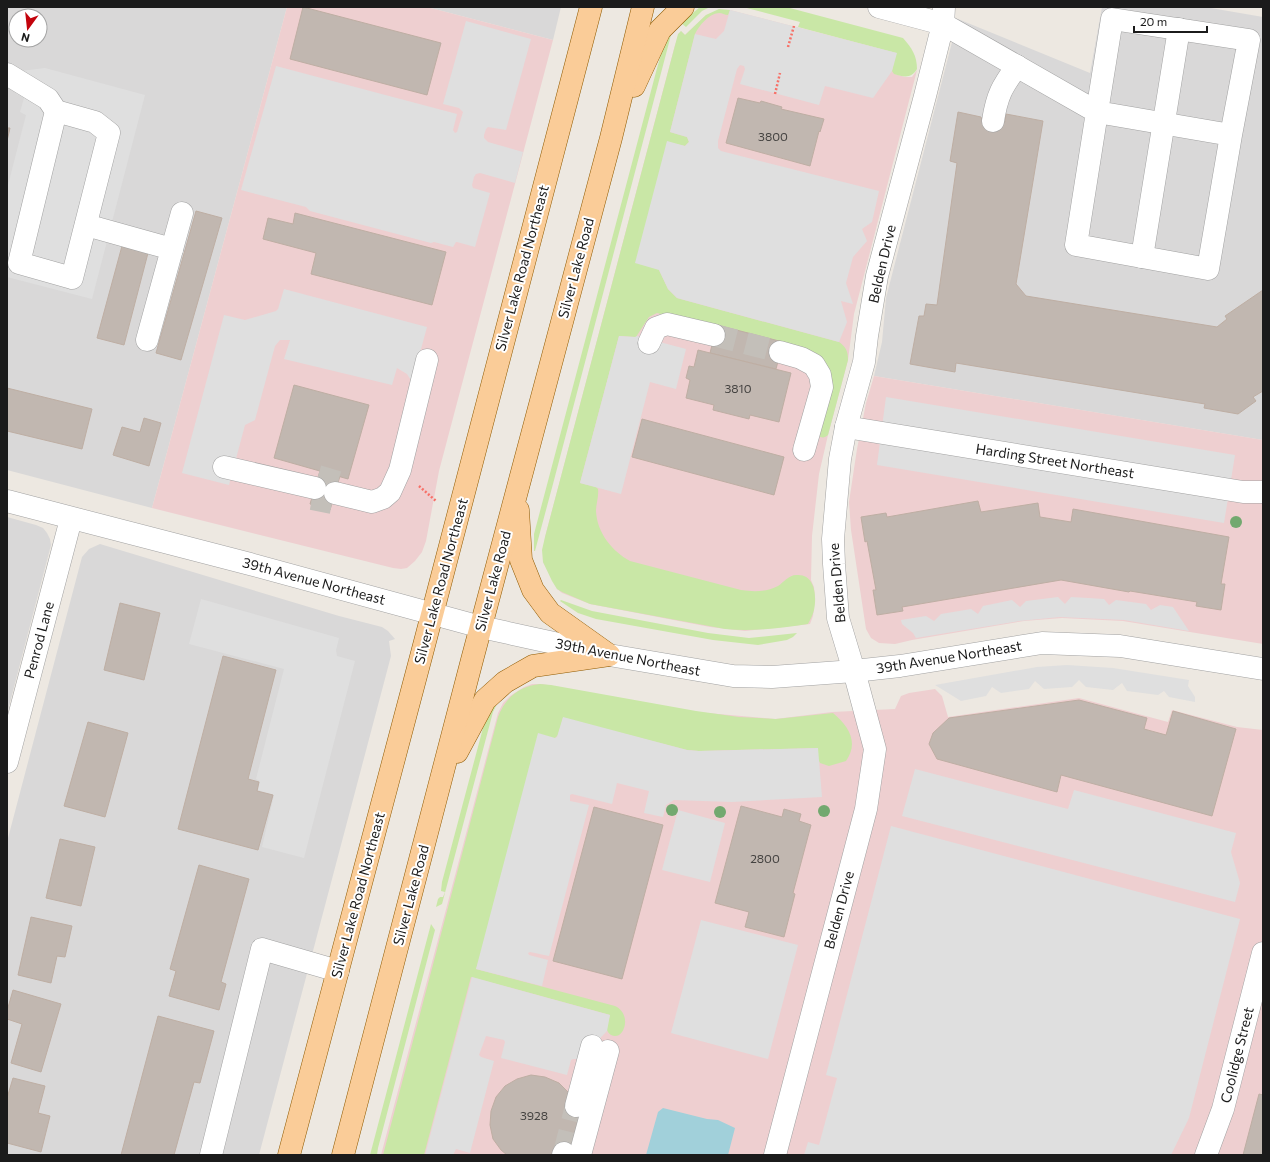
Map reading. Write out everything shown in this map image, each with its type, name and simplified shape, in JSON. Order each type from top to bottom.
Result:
[{"type":"main road","name":"Silver Lake Road Northeast","points":[[289,1155],[433,613],[590,7]]},
{"type":"main road","name":"Silver Lake Road","points":[[343,1155],[611,138],[643,7]]},
{"type":"main road","points":[[611,138],[660,30],[683,7]]},
{"type":"main road","points":[[517,491],[522,560],[533,590],[550,613],[609,655]]},
{"type":"main road","points":[[440,785],[485,700],[505,682],[533,666],[609,655]]},
{"type":"main road","points":[[354,1112],[356,1155]]},
{"type":"street","points":[[879,7],[943,16],[1017,66],[1097,112],[1231,135]]},
{"type":"street","name":"Belden Drive","points":[[775,1155],[866,809],[875,749],[838,618],[833,540],[840,459],[846,427],[864,362],[877,276],[943,16]]},
{"type":"street","points":[[1112,19],[1179,29],[1249,40],[1208,269],[1076,246],[1112,19]]},
{"type":"street","points":[[1142,257],[1179,29]]},
{"type":"street","points":[[993,121],[996,101],[1004,84],[1017,66]]},
{"type":"street","points":[[7,74],[48,100],[56,111],[95,122],[109,133],[72,278],[19,263],[56,111]]},
{"type":"street","points":[[147,340],[182,213]]},
{"type":"street","points":[[86,225],[172,249]]},
{"type":"street","points":[[649,343],[656,328],[667,324],[714,335]]},
{"type":"street","points":[[780,352],[802,358],[814,365],[820,374],[822,387],[804,450]]},
{"type":"street","points":[[224,467],[278,480],[377,500],[390,492],[400,470],[427,360]]},
{"type":"street","name":"Harding Street Northeast","points":[[846,427],[1235,491],[1263,492]]},
{"type":"street","name":"39th Avenue Northeast","points":[[7,501],[250,564],[481,627],[609,655],[733,676],[772,677],[854,671],[900,666],[1042,643],[1120,646],[1263,669]]},
{"type":"street","name":"Penrod Lane","points":[[7,762],[71,518]]},
{"type":"street","points":[[211,1155],[262,949],[338,972]]},
{"type":"street","name":"Coolidge Street","points":[[1206,1155],[1223,1109],[1263,953]]},
{"type":"street","points":[[569,1154],[600,1049],[576,1106]]},
{"type":"path","points":[[788,47],[794,26]]},
{"type":"path","points":[[775,94],[780,73]]},
{"type":"shaded area","points":[[7,7],[287,7],[152,508],[7,470]]},
{"type":"shaded area","points":[[287,7],[427,7],[553,40],[439,471],[426,541],[422,552],[407,568],[393,568],[152,508]]},
{"type":"shaded area","points":[[427,7],[561,7],[553,40]]},
{"type":"shaded area","points":[[1102,7],[1205,7],[1263,17],[1263,440],[874,376],[882,342],[886,298],[958,19],[1090,73]]},
{"type":"shaded area","points":[[730,10],[897,53],[895,74],[905,77],[912,77],[917,70],[854,314],[848,360],[819,474],[812,536],[811,580],[814,587],[815,599],[813,616],[810,624],[745,631],[710,627],[590,604],[562,593],[557,589],[543,562],[545,537],[675,45],[681,31],[685,35],[706,15]]},
{"type":"shaded area","points":[[730,10],[897,53],[892,71],[873,98],[825,86],[819,105],[740,84],[745,69],[744,66],[740,65],[737,69],[718,141],[718,148],[721,151],[879,191],[872,222],[862,229],[867,241],[853,257],[846,283],[853,304],[841,301],[847,322],[839,342],[677,298],[668,289],[659,270],[635,263],[667,141],[685,146],[689,142],[687,137],[670,132],[695,34],[716,39],[724,31]]},
{"type":"shaded area","points":[[466,21],[531,39],[506,130],[488,127],[484,135],[484,138],[488,142],[523,152],[515,183],[480,173],[476,174],[474,177],[472,185],[473,188],[490,193],[475,247],[457,242],[453,247],[434,242],[431,243],[310,211],[306,207],[241,190],[276,66],[457,114],[453,130],[455,133],[457,132],[463,112],[459,108],[443,104]]},
{"type":"shaded area","points":[[45,68],[145,95],[92,299],[7,277],[7,189],[26,115],[20,112],[24,98],[15,93],[21,71]]},
{"type":"shaded area","points":[[284,289],[427,327],[412,382],[407,374],[397,368],[392,385],[284,359],[290,340],[280,340],[275,346],[255,420],[245,425],[229,485],[182,473],[224,315],[245,320],[276,311]]},
{"type":"shaded area","points":[[619,336],[637,336],[686,349],[676,389],[650,382],[621,494],[580,483]]},
{"type":"shaded area","points":[[874,376],[1263,440],[1263,644],[1123,621],[1062,618],[1024,621],[895,644],[879,643],[871,638],[866,629],[851,530],[849,502],[866,403]]},
{"type":"shaded area","points":[[886,397],[1235,455],[1224,523],[877,465]]},
{"type":"shaded area","points":[[7,517],[43,528],[50,539],[51,545],[7,714]]},
{"type":"shaded area","points":[[100,544],[339,616],[382,627],[395,639],[389,641],[391,656],[259,1155],[7,1155],[7,842],[82,557],[89,549]]},
{"type":"shaded area","points":[[1058,597],[1065,604],[1071,597],[1104,599],[1109,605],[1116,600],[1146,604],[1151,610],[1160,605],[1173,607],[1189,631],[1124,620],[1060,617],[1019,621],[916,638],[913,633],[902,624],[901,620],[926,616],[934,621],[941,614],[971,609],[978,614],[983,606],[1012,600],[1020,607],[1026,601]]},
{"type":"shaded area","points":[[201,599],[339,638],[336,650],[337,656],[355,661],[304,858],[262,847],[274,795],[258,790],[260,781],[256,779],[284,669],[189,644]]},
{"type":"shaded area","points":[[1067,665],[1113,668],[1189,680],[1188,686],[1195,697],[1195,702],[1169,697],[1164,691],[1158,695],[1127,691],[1122,683],[1113,690],[1086,687],[1079,680],[1072,687],[1044,689],[1035,681],[1029,689],[1001,693],[992,687],[986,696],[961,701],[935,685],[1037,667]]},
{"type":"shaded area","points":[[532,684],[542,684],[696,712],[775,719],[832,712],[895,709],[901,696],[909,693],[935,689],[942,696],[948,717],[1079,698],[1168,722],[1172,710],[1237,727],[1263,730],[1263,1155],[381,1155],[498,713],[503,703],[510,696]]},
{"type":"shaded area","points":[[563,717],[687,750],[818,748],[822,797],[732,802],[674,800],[666,805],[663,817],[644,813],[649,791],[617,783],[612,804],[572,794],[570,795],[570,801],[589,805],[549,956],[530,952],[528,953],[529,955],[548,960],[542,986],[476,969],[538,733],[555,738],[557,737]]},
{"type":"shaded area","points":[[915,769],[1068,809],[1074,790],[1236,833],[1231,852],[1240,883],[1235,902],[902,816]]},
{"type":"shaded area","points":[[678,810],[725,823],[710,882],[662,870]]},
{"type":"shaded area","points":[[891,826],[1240,919],[1189,1118],[1171,1155],[804,1155],[808,1142],[819,1145],[837,1078],[826,1075]]},
{"type":"shaded area","points":[[701,920],[798,945],[768,1059],[671,1033]]},
{"type":"shaded area","points":[[472,977],[610,1015],[607,1031],[580,1059],[571,1060],[567,1075],[501,1058],[505,1042],[504,1040],[486,1036],[479,1055],[494,1061],[470,1153],[456,1149],[453,1155],[425,1155]]},
{"type":"green space","points":[[700,7],[710,7],[702,11],[686,27],[681,23]]},
{"type":"green space","points":[[743,7],[786,7],[903,38],[913,52],[917,69],[910,76],[894,74],[892,71],[896,53],[798,27],[800,22]]},
{"type":"green space","points":[[719,9],[730,10],[728,15],[719,13],[708,18],[701,24],[695,34],[670,132],[687,137],[689,142],[685,146],[667,142],[659,270],[668,289],[677,298],[839,342],[847,352],[848,360],[828,435],[826,437],[818,436],[826,382],[716,328],[657,313],[649,317],[636,337],[619,336],[580,483],[596,487],[598,489],[596,511],[602,534],[617,552],[630,561],[746,591],[760,591],[778,586],[793,575],[802,575],[807,578],[811,582],[815,592],[814,612],[808,624],[766,629],[725,629],[590,604],[557,589],[543,562],[542,550],[678,34],[681,31],[685,35],[706,15]]},
{"type":"green space","points":[[671,35],[534,551],[534,534],[656,72],[663,48]]},
{"type":"green space","points":[[561,600],[592,611],[708,633],[749,638],[797,633],[787,640],[758,645],[713,640],[596,619],[578,613],[560,601]]},
{"type":"green space","points":[[540,684],[739,717],[776,719],[833,713],[848,729],[852,741],[852,748],[846,761],[829,766],[820,763],[818,759],[818,748],[687,750],[563,718],[476,969],[615,1006],[621,1010],[624,1015],[625,1026],[623,1031],[620,1035],[616,1036],[609,1034],[607,1025],[610,1015],[471,977],[424,1155],[383,1155],[498,717],[505,704],[519,690],[532,685]]},
{"type":"green space","points":[[494,706],[496,706],[493,712],[442,904],[436,907],[438,899],[443,897],[445,892],[441,891],[442,882],[483,728]]},
{"type":"green space","points":[[431,924],[435,930],[377,1155],[370,1155]]},
{"type":"water","points":[[663,1108],[707,1119],[718,1120],[735,1128],[728,1155],[646,1155],[658,1112]]},
{"type":"building","points":[[303,7],[441,43],[427,95],[290,59]]},
{"type":"building","points":[[738,98],[760,103],[761,101],[782,107],[781,109],[824,119],[820,132],[819,131],[810,166],[726,143]]},
{"type":"building","points":[[958,112],[981,117],[982,120],[1005,122],[1006,114],[1043,121],[1016,284],[1026,296],[1217,327],[1227,319],[1225,316],[1263,290],[1263,391],[1253,397],[1256,401],[1238,414],[1204,408],[1205,404],[956,363],[955,372],[910,364],[919,316],[924,316],[926,304],[937,305],[957,163],[950,161]]},
{"type":"building","points":[[7,128],[10,128],[7,141]]},
{"type":"building","points":[[196,211],[222,218],[181,360],[156,353]]},
{"type":"building","points":[[295,213],[446,252],[432,305],[311,274],[316,253],[263,239],[268,218],[293,224]]},
{"type":"building","points":[[122,246],[148,253],[124,345],[97,338]]},
{"type":"building","points":[[717,325],[783,342],[776,369],[710,353]]},
{"type":"building","points":[[698,350],[791,373],[779,422],[750,415],[749,419],[713,410],[714,405],[686,398],[690,380],[686,378],[689,366],[694,367]]},
{"type":"building","points":[[294,385],[369,405],[348,479],[274,458]]},
{"type":"building","points":[[7,388],[92,409],[82,449],[7,431]]},
{"type":"building","points":[[144,418],[161,423],[149,466],[113,455],[122,427],[140,432]]},
{"type":"building","points":[[642,419],[784,457],[774,495],[632,457]]},
{"type":"building","points":[[320,471],[340,476],[330,510],[310,504]]},
{"type":"building","points":[[978,501],[981,512],[1038,503],[1040,517],[1071,522],[1073,509],[1229,537],[1221,584],[1225,584],[1221,610],[1196,606],[1197,602],[1061,580],[902,607],[903,611],[877,615],[873,590],[876,590],[861,517],[886,513],[887,517]]},
{"type":"building","points":[[120,603],[160,613],[144,680],[104,670]]},
{"type":"building","points":[[223,656],[276,670],[248,779],[259,782],[257,791],[273,795],[258,850],[178,829]]},
{"type":"building","points":[[1079,700],[1147,718],[1144,729],[1166,735],[1173,711],[1236,729],[1212,816],[1061,775],[1057,792],[937,759],[929,744],[933,733],[949,718]]},
{"type":"building","points":[[88,722],[128,733],[105,817],[64,806]]},
{"type":"building","points":[[741,806],[782,817],[784,809],[801,814],[799,821],[811,825],[793,893],[795,894],[784,937],[745,927],[749,912],[715,903]]},
{"type":"building","points":[[594,807],[663,825],[622,979],[553,961]]},
{"type":"building","points":[[60,839],[95,847],[81,906],[46,898]]},
{"type":"building","points":[[199,865],[249,879],[221,982],[226,984],[219,1010],[169,996],[176,971],[170,969]]},
{"type":"building","points":[[31,917],[72,926],[65,957],[57,956],[51,983],[18,975]]},
{"type":"building","points":[[13,990],[61,1004],[41,1072],[11,1063],[22,1024],[7,1019],[7,1011]]},
{"type":"building","points":[[158,1016],[214,1031],[200,1083],[194,1082],[174,1155],[121,1155]]},
{"type":"building","points":[[531,1075],[545,1077],[559,1083],[570,1094],[577,1107],[579,1122],[576,1137],[568,1150],[561,1155],[507,1155],[501,1150],[493,1139],[490,1125],[491,1111],[496,1097],[505,1086],[517,1079]]},
{"type":"building","points":[[13,1078],[45,1086],[38,1113],[50,1116],[41,1152],[7,1143],[7,1098]]},
{"type":"building","points":[[1259,1094],[1263,1095],[1263,1155],[1243,1155]]},
{"type":"tunnel","points":[[714,335],[780,352]]},
{"type":"tunnel","points":[[318,476],[338,482]]},
{"type":"tunnel","points":[[312,499],[332,503]]},
{"type":"tunnel","points":[[564,1153],[576,1106]]}]
